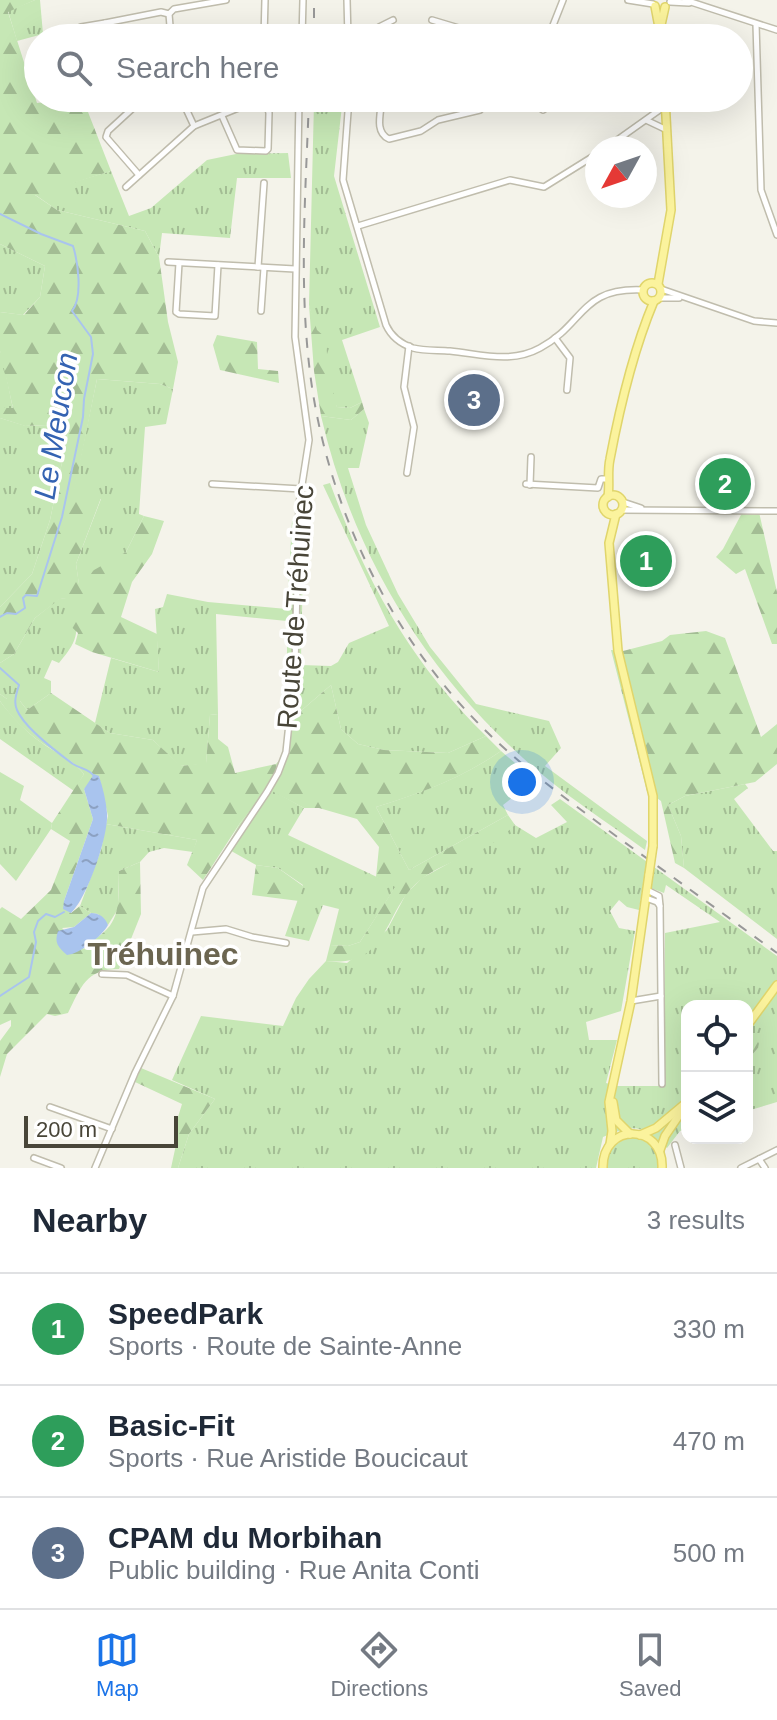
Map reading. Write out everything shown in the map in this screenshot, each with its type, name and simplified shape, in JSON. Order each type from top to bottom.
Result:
[{"type":"main road","points":[[660,24],[653,3],[669,3],[662,24]]},
{"type":"main road","points":[[616,505],[609,479],[611,453],[671,210],[666,112]]},
{"type":"main road","points":[[603,1168],[612,1131],[609,1102],[631,1001],[653,846],[653,796],[622,675],[606,547],[616,505],[611,453]]},
{"type":"main road","points":[[753,1018],[777,985]]},
{"type":"main road","points":[[614,1084],[616,1120],[630,1134]]},
{"type":"main road","points":[[644,1136],[681,1108]]},
{"type":"main road","points":[[662,1168],[660,1150],[681,1112]]},
{"type":"main road","points":[[610,1144],[630,1134],[644,1136],[660,1150]]},
{"type":"street","points":[[99,24],[161,12],[169,14],[179,8],[226,0]]},
{"type":"street","points":[[264,24],[265,0]]},
{"type":"street","points":[[302,24],[303,0]]},
{"type":"street","points":[[347,0],[348,24]]},
{"type":"street","points":[[554,24],[563,0]]},
{"type":"street","points":[[628,0],[653,3]]},
{"type":"street","points":[[685,0],[777,30]]},
{"type":"street","points":[[669,3],[694,2]]},
{"type":"street","points":[[169,14],[170,24]]},
{"type":"street","points":[[385,24],[393,20]]},
{"type":"street","points":[[432,20],[445,24]]},
{"type":"street","points":[[756,24],[761,190],[777,235]]},
{"type":"street","points":[[129,112],[108,131],[106,137],[139,175]]},
{"type":"street","points":[[188,112],[194,126]]},
{"type":"street","points":[[126,187],[194,126],[231,112]]},
{"type":"street","points":[[222,116],[237,150],[266,151],[269,112]]},
{"type":"street","name":"Route de Tréhuinec","points":[[95,1168],[135,1073],[173,996],[208,879],[267,792],[286,752],[295,667],[301,489],[309,440],[295,337],[299,112]]},
{"type":"street","points":[[348,112],[342,172],[386,325],[395,339],[409,346],[510,357],[541,348],[603,294],[623,290],[688,299],[754,321],[777,323]]},
{"type":"street","points":[[381,112],[379,128],[382,135],[389,139],[421,131],[438,120],[472,112]]},
{"type":"street","points":[[624,136],[656,112]]},
{"type":"street","points":[[647,121],[667,130]]},
{"type":"street","points":[[358,226],[510,180],[544,187],[585,161]]},
{"type":"street","points":[[261,311],[264,183]]},
{"type":"street","points":[[168,262],[295,269]]},
{"type":"street","points":[[179,263],[176,312],[215,316],[218,265]]},
{"type":"street","points":[[555,338],[570,358],[567,390]]},
{"type":"street","points":[[407,473],[414,427],[404,387],[409,346]]},
{"type":"street","points":[[531,457],[528,484],[598,488],[601,479],[609,479]]},
{"type":"street","points":[[212,484],[301,489]]},
{"type":"street","points":[[616,505],[646,509],[777,511]]},
{"type":"street","points":[[646,894],[660,906],[662,1084]]},
{"type":"street","points":[[192,932],[226,929],[286,943]]},
{"type":"street","points":[[102,974],[127,975],[173,996]]},
{"type":"street","points":[[631,1001],[661,996]]},
{"type":"street","points":[[50,1107],[112,1129]]},
{"type":"street","points":[[675,1145],[681,1168]]},
{"type":"street","points":[[741,1168],[777,1150]]},
{"type":"street","points":[[34,1158],[61,1168]]},
{"type":"street","points":[[759,1159],[765,1168]]},
{"type":"green space","points":[[0,0],[35,0],[8,12],[24,62],[24,112],[88,112],[111,171],[35,195],[57,210],[145,231],[159,257],[168,322],[178,362],[173,389],[160,384],[97,379],[74,493],[101,498],[76,564],[79,584],[94,570],[126,552],[144,516],[164,521],[152,554],[132,582],[121,617],[157,634],[159,672],[75,644],[78,633],[62,618],[71,600],[61,598],[35,618],[14,654],[0,663],[0,607],[32,574],[50,520],[70,424],[25,426],[0,418],[0,408],[13,408],[0,351],[0,312],[24,315],[40,297],[45,266],[0,244]]},
{"type":"green space","points":[[40,0],[42,24],[24,24],[24,39],[17,41],[8,11]]},
{"type":"green space","points":[[314,112],[341,112],[334,176],[380,327],[342,340],[362,402],[350,408],[337,407],[332,396],[309,305]]},
{"type":"green space","points":[[288,153],[291,178],[237,178],[230,238],[162,233],[159,257],[145,231],[57,210],[34,194],[111,171],[129,216],[151,208],[207,160],[236,154]]},
{"type":"green space","points":[[0,244],[45,266],[40,297],[23,315],[0,312]]},
{"type":"green space","points":[[309,305],[317,330],[326,338],[328,371],[337,407],[350,408],[362,402],[364,409],[351,420],[321,416]]},
{"type":"green space","points":[[217,335],[257,342],[258,369],[278,371],[279,383],[220,370],[213,345]]},
{"type":"green space","points":[[0,351],[2,355],[13,409],[0,408]]},
{"type":"green space","points":[[97,379],[160,384],[173,389],[166,424],[145,427],[139,514],[144,516],[126,552],[79,585],[76,564],[101,499],[73,494]]},
{"type":"green space","points":[[364,409],[369,423],[359,468],[348,468],[366,525],[398,594],[430,647],[476,704],[549,721],[561,748],[545,766],[647,841],[645,850],[552,782],[486,722],[422,645],[395,603],[351,513],[321,416],[351,420]]},
{"type":"green space","points":[[0,418],[26,426],[70,424],[50,520],[32,574],[0,607]]},
{"type":"green space","points":[[330,483],[359,553],[393,618],[435,679],[486,736],[448,753],[384,750],[358,744],[341,729],[331,685],[295,716],[301,665],[331,666],[338,662],[349,643],[389,626],[323,485]]},
{"type":"green space","points":[[759,512],[777,592],[777,644],[772,644],[745,569],[736,574],[716,557],[742,513]]},
{"type":"green space","points":[[292,521],[304,523],[301,657],[287,654],[287,621],[216,614],[218,714],[210,715],[206,764],[180,766],[153,740],[110,733],[95,723],[111,658],[159,672],[155,609],[163,607],[167,594],[208,602],[287,609]]},
{"type":"green space","points":[[60,598],[72,599],[76,634],[59,663],[52,660],[44,678],[51,681],[51,693],[27,710],[20,701],[7,699],[0,694],[0,663],[14,654],[35,618]]},
{"type":"green space","points":[[706,631],[725,638],[761,737],[777,724],[777,764],[755,782],[685,796],[668,805],[681,836],[684,868],[675,863],[661,801],[647,791],[611,650],[623,651],[662,641],[670,635]]},
{"type":"green space","points":[[331,685],[341,729],[358,744],[384,750],[448,753],[486,736],[501,751],[441,784],[376,807],[409,870],[508,815],[515,825],[485,848],[423,878],[410,890],[384,933],[364,955],[348,961],[326,961],[330,945],[348,946],[360,942],[395,887],[376,877],[379,847],[357,819],[319,808],[304,808],[268,789],[240,823],[203,880],[187,865],[197,840],[106,824],[108,816],[99,776],[84,789],[93,819],[64,901],[71,913],[80,906],[91,913],[74,927],[62,928],[84,949],[114,919],[118,904],[119,871],[140,862],[141,914],[119,969],[99,972],[86,981],[68,1013],[47,1014],[7,1054],[0,1077],[0,1041],[11,1026],[11,1020],[0,1025],[0,909],[2,907],[21,919],[51,890],[70,841],[51,829],[52,823],[84,774],[25,729],[0,701],[0,694],[7,699],[11,693],[20,695],[20,701],[27,710],[51,693],[110,733],[153,740],[181,766],[206,763],[210,715],[218,714],[218,739],[228,747],[235,773],[276,764],[288,750],[295,716]]},
{"type":"green space","points":[[0,701],[30,734],[84,774],[74,791],[0,739]]},
{"type":"green space","points":[[501,751],[535,780],[503,805],[508,815],[409,870],[376,807],[441,784]]},
{"type":"green space","points":[[0,772],[24,786],[20,800],[52,823],[16,881],[0,864]]},
{"type":"green space","points":[[745,784],[748,788],[734,799],[773,851],[777,851],[777,939],[684,868],[681,836],[668,805],[685,796]]},
{"type":"green space","points":[[268,788],[304,808],[288,835],[396,886],[360,942],[348,946],[330,945],[339,909],[323,905],[309,941],[285,936],[303,885],[278,868],[256,865],[226,848],[240,823]]},
{"type":"green space","points":[[560,799],[777,956],[777,1102],[753,1109],[753,1054],[758,1048],[753,1042],[753,1000],[681,1000],[681,1131],[667,1148],[644,1131],[631,1128],[603,1137],[596,1168],[178,1168],[189,1134],[215,1099],[172,1080],[201,1016],[283,1026],[309,979],[326,961],[347,963],[387,930],[406,894],[422,878],[486,847],[515,825],[536,838],[567,822],[551,805]],"holes":[[[643,885],[664,893],[666,885],[720,922],[665,933],[664,1086],[606,1083],[617,1040],[589,1040],[586,1022],[621,1011],[635,931],[619,928],[610,911],[619,900],[627,907],[639,910]]]},
{"type":"green space","points":[[106,824],[197,840],[193,852],[164,848],[149,852],[140,862],[119,871],[118,909],[108,925],[98,914],[80,906],[101,850]]},
{"type":"green space","points":[[256,865],[278,868],[303,886],[299,901],[252,895]]},
{"type":"green space","points":[[753,1033],[761,1033],[758,1048],[753,1054]]},
{"type":"green space","points":[[141,1068],[215,1099],[189,1134],[178,1168],[171,1168],[177,1140],[174,1130],[182,1104],[135,1082]]},
{"type":"green space","points":[[635,1137],[653,1148],[659,1168],[607,1168],[608,1155],[614,1146]]},
{"type":"water","points":[[94,774],[99,776],[103,790],[107,823],[90,881],[71,913],[63,909],[64,901],[93,819],[84,789]]},
{"type":"water","points":[[91,913],[101,916],[108,925],[90,944],[67,955],[56,939],[58,931],[74,927]]},
{"type":"waterway","name":"Le Meucon","points":[[0,214],[73,246],[78,270],[78,297],[72,311],[91,337],[93,354],[62,517],[37,596],[26,595],[23,598],[25,608],[16,614],[7,613],[0,617]]},
{"type":"waterway","name":"Le Meucon","points":[[0,668],[19,685],[16,707],[27,724],[73,764],[94,776]]},
{"type":"waterway","name":"Le Meucon","points":[[0,996],[29,977],[38,921],[46,914],[55,917],[64,912]]},
{"type":"railway","points":[[314,0],[314,24]]},
{"type":"railway","points":[[308,112],[304,298],[317,415],[329,466],[346,516],[392,610],[420,654],[452,695],[504,748],[569,801],[777,953]]},
{"type":"place","name":"CPAM du Morbihan","points":[[474,400]]},
{"type":"place","name":"Basic-Fit","points":[[725,484]]},
{"type":"place","name":"SpeedPark","points":[[646,561]]},
{"type":"district","name":"Tréhuinec","points":[[163,954]]}]
